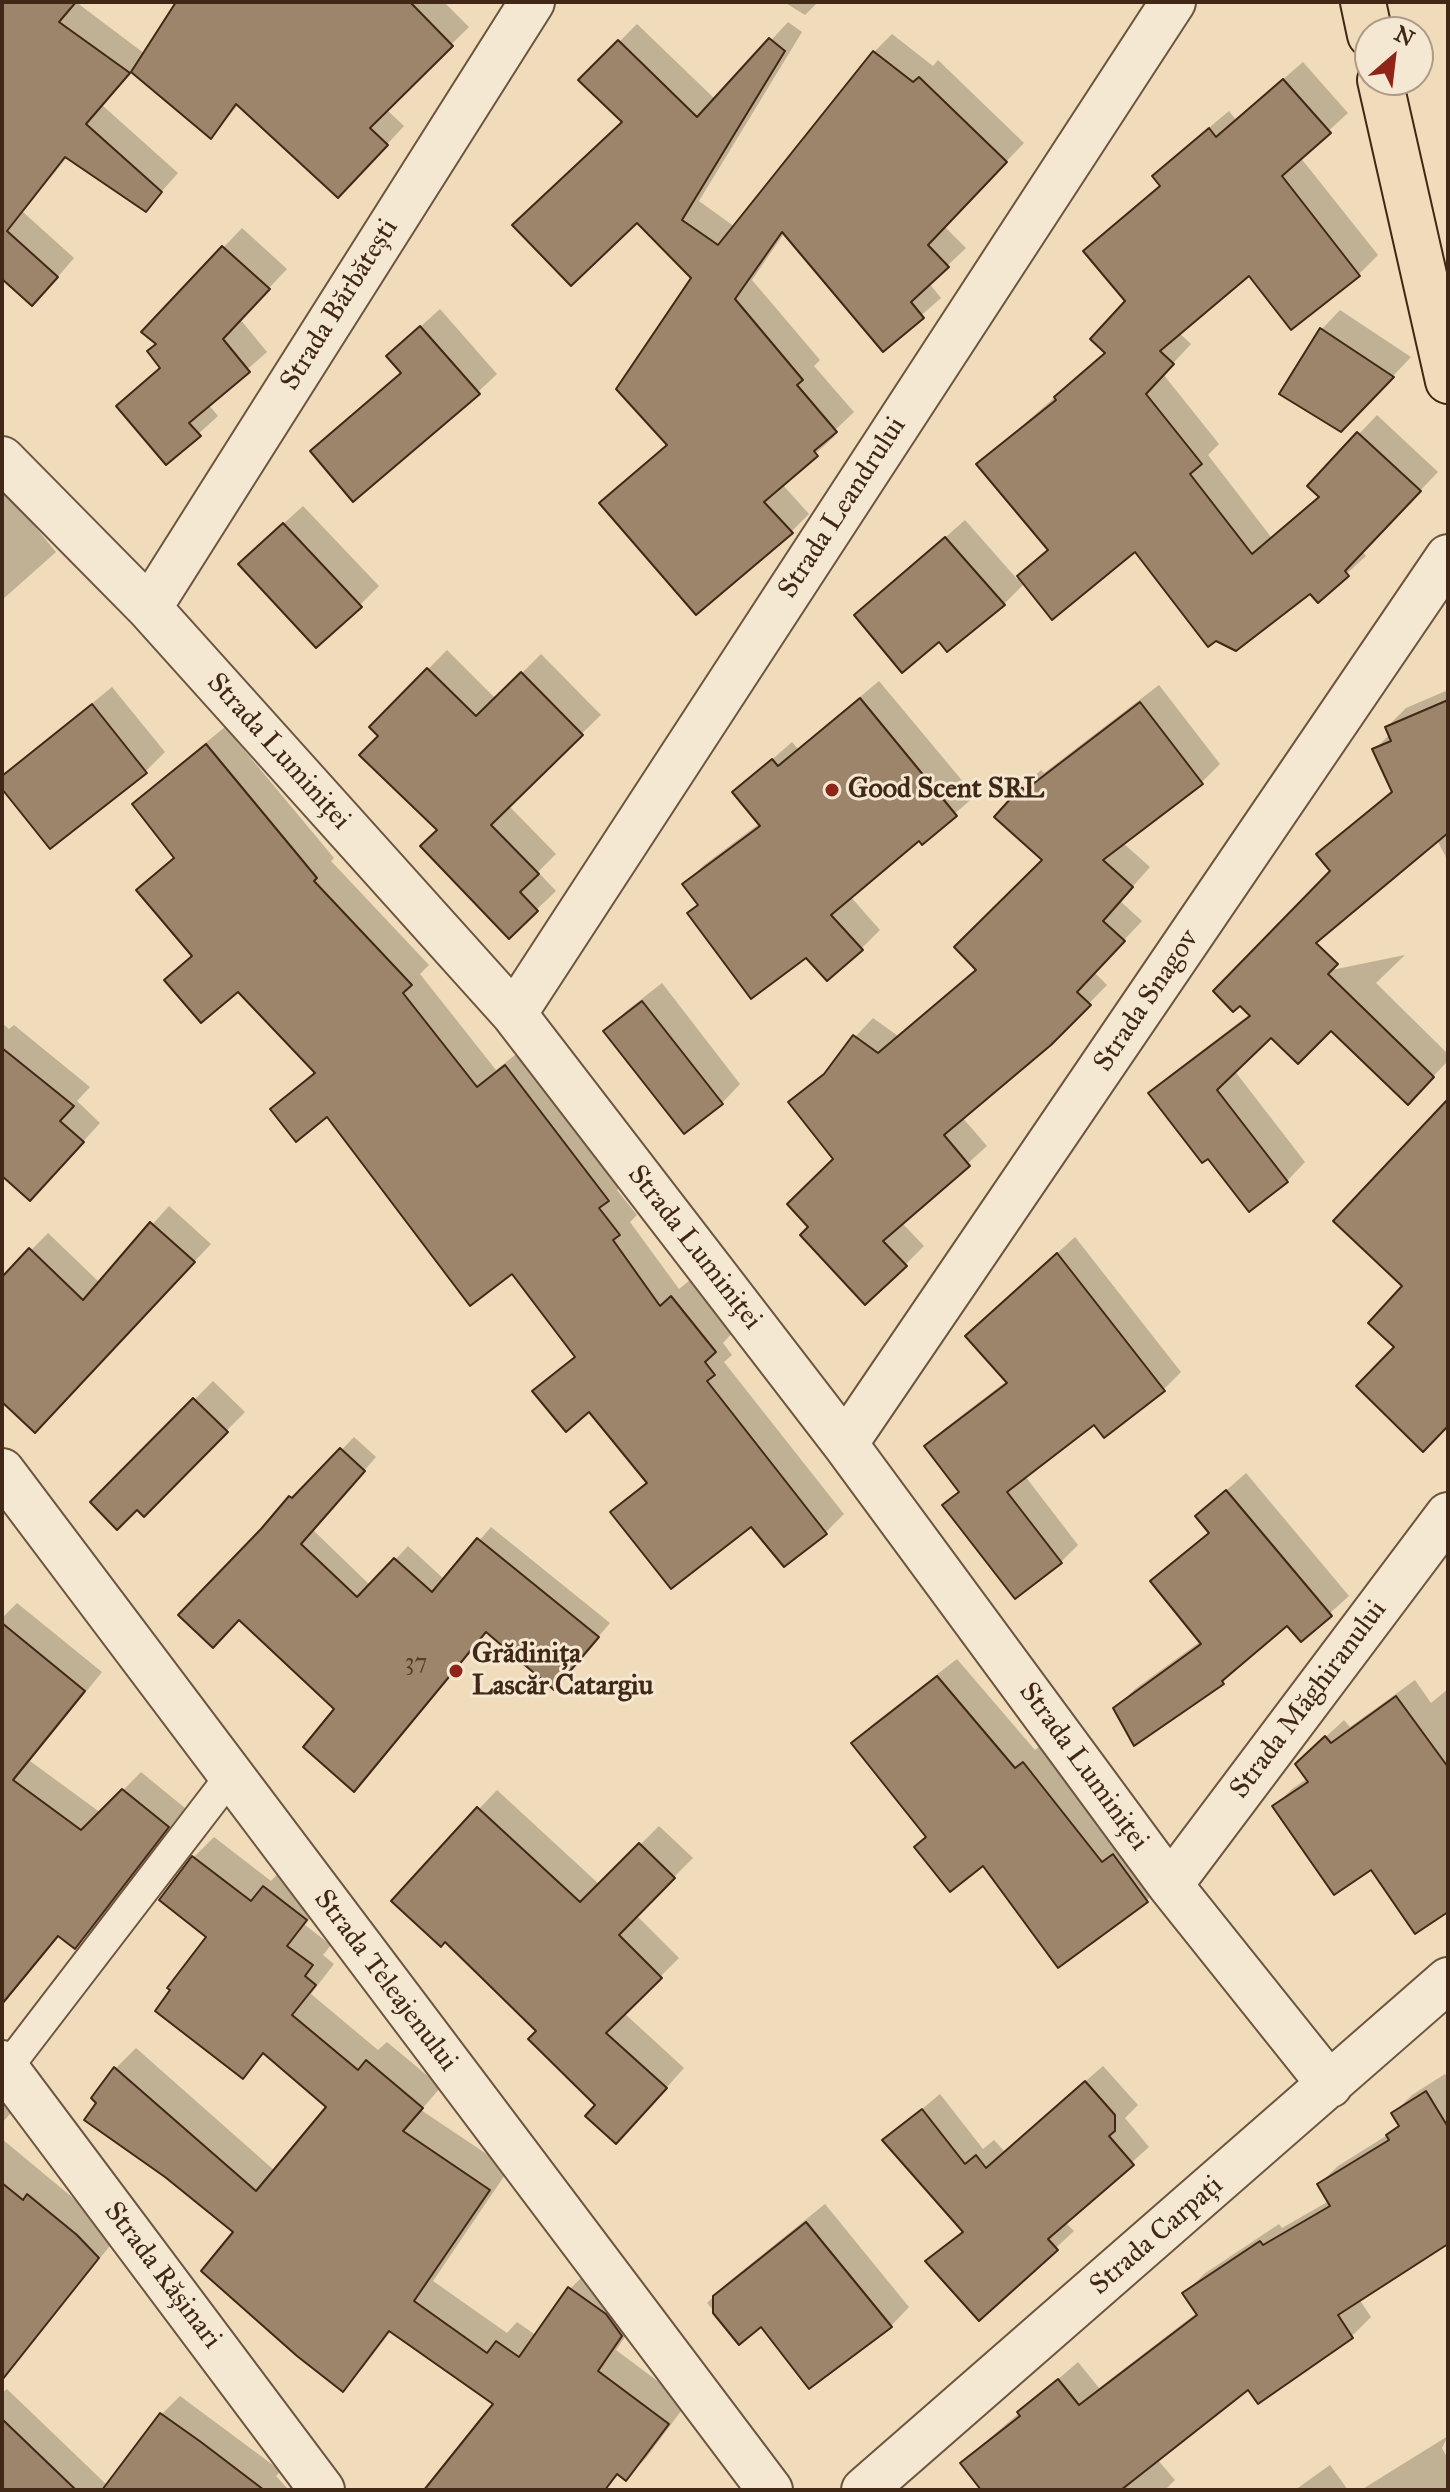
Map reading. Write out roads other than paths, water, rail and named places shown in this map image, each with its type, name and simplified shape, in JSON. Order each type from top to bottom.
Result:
[{"type":"main road","points":[[1384,96],[1448,381]]},
{"type":"street","name":"Strada Bărbătești","points":[[149,608],[532,2]]},
{"type":"street","name":"Strada Leandrului","points":[[514,1014],[1173,2]]},
{"type":"street","name":"Strada Luminiței","points":[[2,459],[149,608],[514,1014],[845,1444],[1170,1885],[1330,2085]]},
{"type":"street","name":"Strada Snagov","points":[[845,1444],[1448,557]]},
{"type":"street","name":"Strada Teleajenului","points":[[2,1471],[770,2490]]},
{"type":"street","name":"Strada Măghiranului","points":[[1170,1885],[1448,1515]]},
{"type":"street","name":"Strada Carpați","points":[[864,2490],[1448,1980]]},
{"type":"street","name":"Strada Rășinari","points":[[4,2066],[322,2490]]},
{"type":"lane","points":[[4,2066],[230,1777]]},
{"type":"place","name":"Good Scent SRL","points":[[832,790]]},
{"type":"place","name":"Grădinița Lascăr Catargiu","points":[[456,1671]]}]
